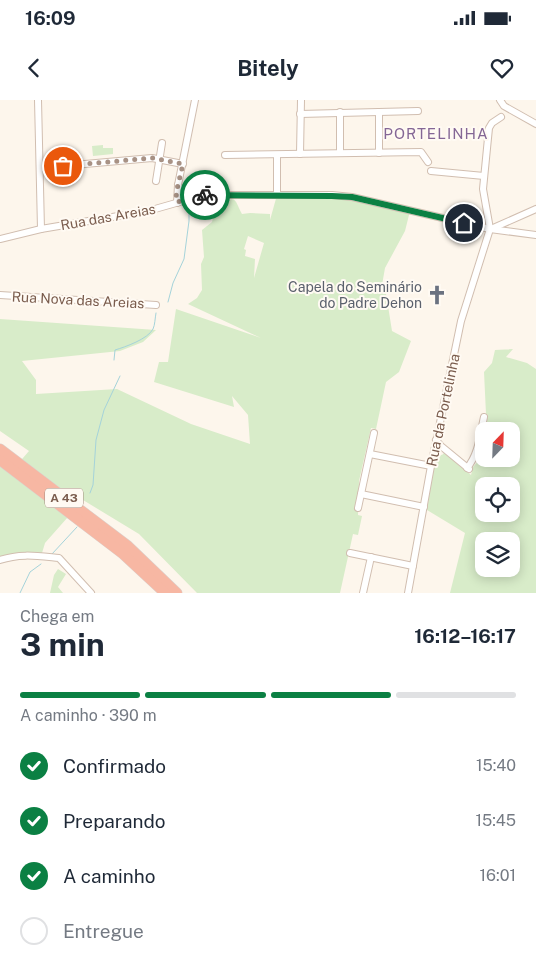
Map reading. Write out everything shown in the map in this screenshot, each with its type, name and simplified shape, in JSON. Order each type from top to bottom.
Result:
[{"type":"highway","name":"A 43","points":[[0,449],[177,593]]},
{"type":"highway","name":"A 43","points":[[0,460],[126,550],[165,593]]},
{"type":"street","points":[[38,100],[41,229]]},
{"type":"street","points":[[163,207],[170,203],[178,185],[195,100]]},
{"type":"street","points":[[300,154],[301,100]]},
{"type":"street","points":[[502,103],[536,124]]},
{"type":"street","points":[[501,116],[502,103]]},
{"type":"street","points":[[511,110],[492,123],[489,128],[483,189],[490,229],[536,209]]},
{"type":"street","points":[[300,114],[418,111]]},
{"type":"street","points":[[340,112],[340,153]]},
{"type":"street","points":[[379,112],[379,153]]},
{"type":"street","points":[[156,182],[162,143]]},
{"type":"street","points":[[225,155],[421,152],[428,162]]},
{"type":"street","points":[[276,195],[277,155]]},
{"type":"street","points":[[40,168],[159,159],[183,164]]},
{"type":"street","points":[[431,171],[484,176]]},
{"type":"street","points":[[178,185],[182,194],[190,199]]},
{"type":"street","points":[[178,185],[178,202]]},
{"type":"street","name":"Rua das Areias","points":[[0,238],[163,207],[211,195],[352,197],[490,229],[536,235]]},
{"type":"street","name":"Rua da Portelinha","points":[[408,593],[436,440],[461,321],[490,229]]},
{"type":"street","name":"Rua Nova das Areias","points":[[0,295],[156,305]]},
{"type":"street","points":[[436,440],[469,469],[476,452],[484,417]]},
{"type":"street","points":[[358,508],[374,433]]},
{"type":"street","points":[[370,454],[431,466]]},
{"type":"street","points":[[361,494],[424,507]]},
{"type":"street","points":[[350,553],[413,566]]},
{"type":"street","points":[[0,560],[24,554],[59,558],[91,593]]},
{"type":"street","points":[[363,593],[371,557]]},
{"type":"green space","points":[[103,145],[103,148],[113,148],[113,154],[93,156],[92,146]]},
{"type":"green space","points":[[277,195],[332,195],[410,211],[405,231],[385,268],[382,285],[385,287],[392,331],[411,341],[399,372],[386,382],[376,429],[371,428],[359,481],[358,515],[362,516],[358,535],[353,534],[340,593],[197,593],[139,534],[83,500],[45,543],[42,553],[11,554],[0,558],[0,465],[10,473],[29,451],[0,431],[0,319],[156,330],[143,342],[120,351],[22,361],[36,380],[36,394],[117,389],[191,424],[250,444],[248,415],[232,396],[234,407],[154,382],[159,362],[168,362],[176,309],[261,338],[188,304],[197,298],[202,290],[201,264],[204,257],[202,230],[212,222],[214,214],[208,203],[212,198],[217,204],[223,205],[233,199],[242,214],[270,214],[270,220]],"holes":[[[248,236],[264,243],[254,278],[255,259],[245,256],[246,250],[244,249]]]},
{"type":"green space","points":[[513,349],[506,357],[527,363],[536,369],[536,593],[450,593],[465,533],[427,510],[437,454],[442,455],[444,453],[471,475],[475,465],[475,468],[520,468],[520,422],[487,422],[488,415],[486,414],[484,372],[492,363],[495,350]]},
{"type":"green space","points":[[58,569],[66,574],[58,587],[63,593],[50,593],[54,575]]},
{"type":"waterway","points":[[168,302],[173,283],[184,259],[189,205]]},
{"type":"waterway","points":[[114,360],[115,350],[136,342],[150,333],[154,327],[156,313]]},
{"type":"waterway","points":[[90,493],[93,485],[96,440],[104,410],[120,376]]},
{"type":"waterway","points":[[52,554],[77,527]]},
{"type":"waterway","points":[[20,593],[30,572],[41,564]]},
{"type":"way so far","points":[[63,166],[152,158],[159,159],[183,164],[176,193],[177,202],[205,195]]},
{"type":"place","name":"Capela do Seminário do Padre Dehon","points":[[437,295]]},
{"type":"district","name":"PORTELINHA","points":[[436,133]]},
{"type":"route","points":[[205,195],[352,197],[464,223]]}]
